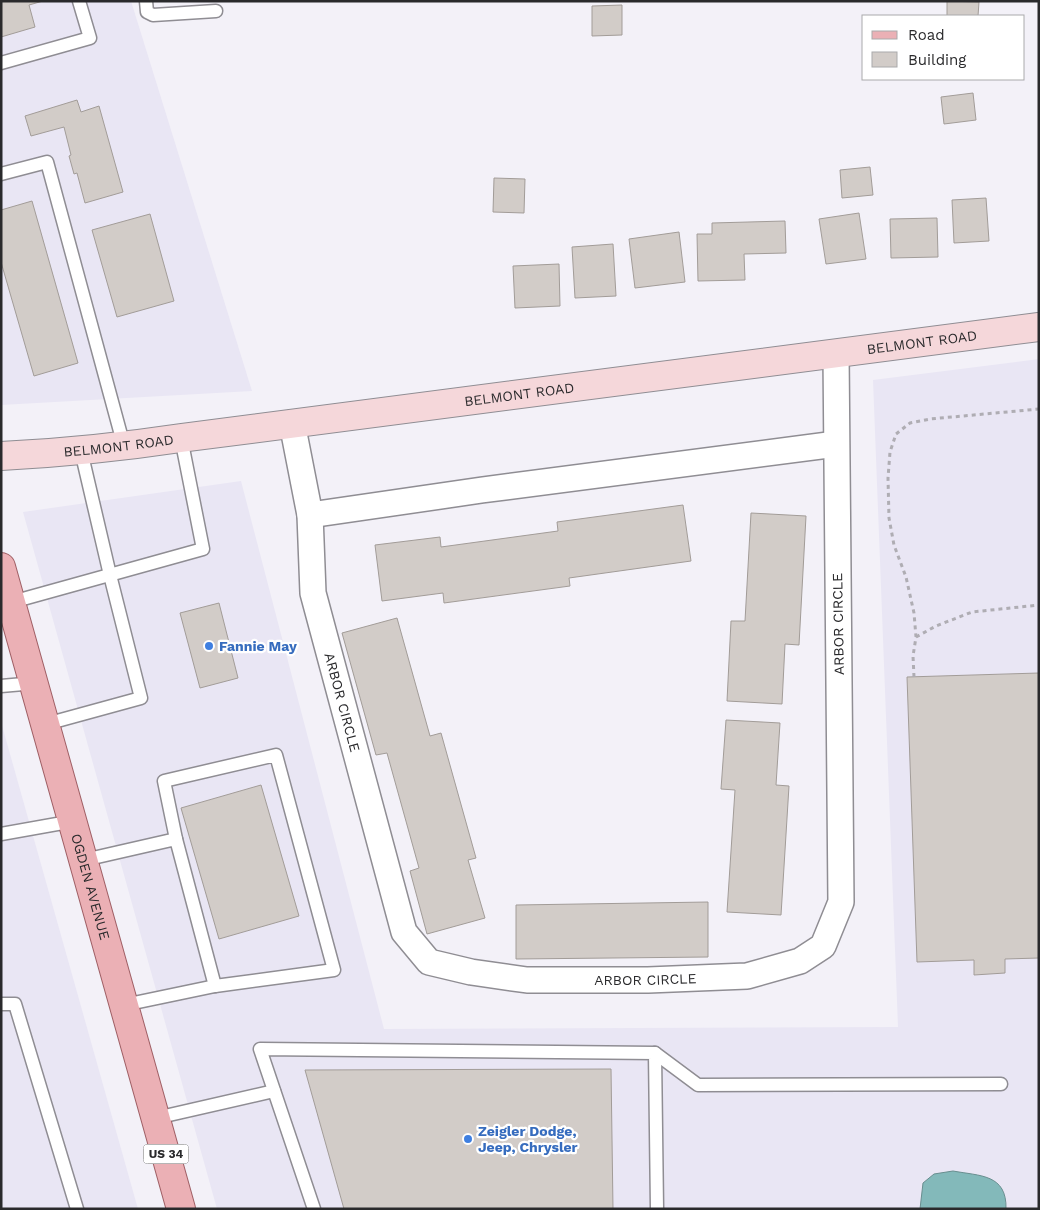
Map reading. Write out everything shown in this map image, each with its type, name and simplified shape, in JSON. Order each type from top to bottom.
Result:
[{"type":"main road","name":"BELMONT ROAD","points":[[1,456],[124,446],[1039,327]]},
{"type":"main road","name":"OGDEN AVENUE","points":[[1,566],[74,821],[181,1209]]},
{"type":"street","name":"ARBOR CIRCLE","points":[[292,424],[310,515],[313,593],[404,932],[429,962],[471,972],[528,980],[648,980],[747,976],[800,961],[823,946],[841,902],[836,353]]},
{"type":"street","points":[[310,515],[482,490],[836,444]]},
{"type":"lane","points":[[1,63],[90,38],[79,1]]},
{"type":"lane","points":[[146,1],[147,12],[153,15],[216,11]]},
{"type":"lane","points":[[1,174],[47,162],[124,446]]},
{"type":"lane","points":[[12,602],[202,549],[181,438]]},
{"type":"lane","points":[[46,724],[141,698],[81,451]]},
{"type":"lane","points":[[1,686],[35,683]]},
{"type":"lane","points":[[124,1005],[215,986],[334,970],[276,755],[164,781],[176,839],[215,986]]},
{"type":"lane","points":[[1,834],[74,821]]},
{"type":"lane","points":[[84,860],[176,839]]},
{"type":"lane","points":[[1,1004],[15,1004],[77,1209]]},
{"type":"lane","points":[[314,1209],[260,1049],[655,1053],[698,1085],[1001,1084]]},
{"type":"lane","points":[[655,1053],[657,1209]]},
{"type":"lane","points":[[156,1118],[274,1091]]},
{"type":"path","points":[[914,677],[913,656],[916,636],[914,612],[906,577],[894,545],[889,518],[888,478],[890,452],[896,434],[910,423],[930,419],[1039,409]]},
{"type":"path","points":[[916,636],[972,612],[1039,605]]},
{"type":"shaded area","points":[[1,1],[131,1],[252,391],[1,405]]},
{"type":"shaded area","points":[[1039,359],[1039,1209],[217,1209],[23,512],[241,481],[384,1029],[898,1027],[873,380]]},
{"type":"shaded area","points":[[1,722],[138,1209],[1,1209]]},
{"type":"water","points":[[953,1171],[982,1176],[997,1183],[1002,1189],[1006,1209],[920,1209],[923,1183],[934,1174]]},
{"type":"building","points":[[1,1],[43,1],[29,5],[35,27],[1,37]]},
{"type":"building","points":[[947,1],[979,2],[978,15],[947,15]]},
{"type":"building","points":[[622,5],[622,35],[592,36],[592,6]]},
{"type":"building","points":[[973,93],[976,120],[944,124],[941,97]]},
{"type":"building","points":[[77,100],[81,112],[99,106],[123,192],[85,203],[77,173],[74,174],[69,156],[71,155],[64,127],[31,136],[25,116]]},
{"type":"building","points":[[870,167],[873,195],[842,198],[840,170]]},
{"type":"building","points":[[494,178],[525,179],[524,213],[493,212]]},
{"type":"building","points":[[986,198],[989,241],[954,243],[952,200]]},
{"type":"building","points":[[32,201],[78,363],[34,376],[1,262],[1,210]]},
{"type":"building","points":[[859,213],[866,259],[826,264],[819,219]]},
{"type":"building","points":[[150,214],[174,301],[117,317],[92,230]]},
{"type":"building","points":[[937,218],[938,257],[891,258],[890,219]]},
{"type":"building","points":[[785,221],[786,253],[744,254],[745,280],[698,281],[697,234],[712,234],[712,223]]},
{"type":"building","points":[[679,232],[685,282],[635,288],[629,239]]},
{"type":"building","points":[[613,244],[616,296],[575,298],[572,247]]},
{"type":"building","points":[[559,264],[560,306],[515,308],[513,266]]},
{"type":"building","points":[[683,505],[691,561],[569,578],[570,586],[444,603],[443,593],[382,601],[375,545],[440,537],[441,547],[558,531],[557,522]]},
{"type":"building","points":[[751,513],[806,516],[799,645],[785,644],[782,704],[727,701],[731,621],[745,621]]},
{"type":"building","name":"Fannie May","points":[[219,603],[238,678],[200,688],[180,613]]},
{"type":"building","points":[[397,618],[430,736],[441,733],[476,858],[468,860],[485,918],[427,934],[410,871],[419,868],[387,753],[376,755],[342,633]]},
{"type":"building","points":[[1039,673],[1039,958],[1005,959],[1005,973],[974,975],[974,960],[917,962],[907,677]]},
{"type":"building","points":[[726,720],[780,723],[776,785],[789,786],[781,915],[727,912],[735,790],[721,789]]},
{"type":"building","points":[[261,785],[299,916],[219,939],[181,808]]},
{"type":"building","points":[[708,902],[708,957],[516,959],[516,905]]},
{"type":"building","name":"Zeigler Dodge, Jeep, Chrysler","points":[[611,1069],[613,1209],[344,1209],[305,1070]]},
{"type":"place","name":"Fannie May","points":[[209,646]]},
{"type":"place","name":"Zeigler Dodge, Jeep, Chrysler","points":[[468,1139]]}]
